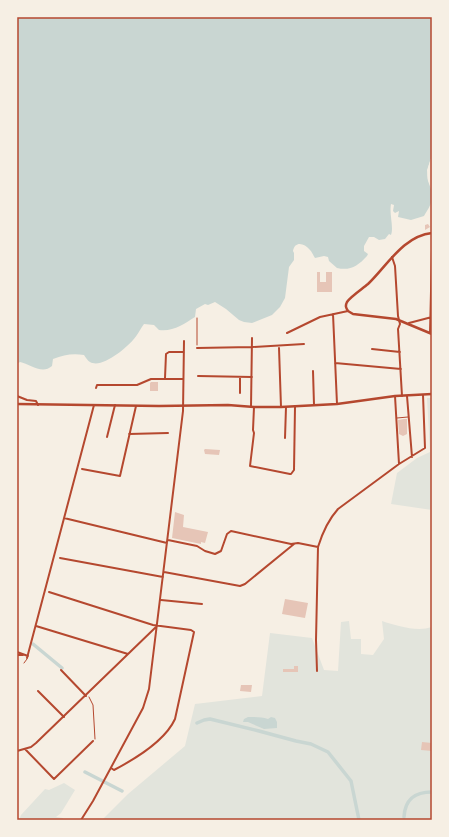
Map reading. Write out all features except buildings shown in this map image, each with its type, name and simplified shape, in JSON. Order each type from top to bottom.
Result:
[{"type":"street","points":[[432,233],[427,233],[413,239],[399,250],[369,283],[348,301],[346,306],[348,311],[352,314],[386,317],[399,320],[409,323],[431,334],[432,250]]},
{"type":"street","points":[[392,257],[395,266],[400,324],[398,329],[402,396]]},
{"type":"street","points":[[287,333],[320,316],[348,311]]},
{"type":"street","points":[[333,314],[337,404]]},
{"type":"street","points":[[409,323],[431,318]]},
{"type":"street","points":[[252,338],[254,433],[250,466],[291,474],[294,470],[295,407]]},
{"type":"street","points":[[81,820],[93,802],[148,698],[164,577],[183,406],[184,341]]},
{"type":"street","points":[[197,348],[304,344]]},
{"type":"street","points":[[279,348],[280,407]]},
{"type":"street","points":[[372,349],[400,352]]},
{"type":"street","points":[[165,379],[166,354],[169,352],[184,352]]},
{"type":"street","points":[[335,363],[401,368]]},
{"type":"street","points":[[313,371],[314,405]]},
{"type":"street","points":[[198,376],[252,377]]},
{"type":"street","points":[[240,376],[240,393]]},
{"type":"street","points":[[96,388],[97,385],[137,386],[150,379],[184,379]]},
{"type":"street","points":[[17,404],[136,406],[228,405],[253,407],[295,407],[337,404],[395,396],[432,394]]},
{"type":"street","points":[[317,671],[316,640],[318,547],[323,534],[335,513],[399,464],[425,448],[423,395]]},
{"type":"street","points":[[17,396],[27,400],[36,401],[38,405]]},
{"type":"street","points":[[395,396],[399,464]]},
{"type":"street","points":[[407,396],[412,457]]},
{"type":"street","points":[[17,653],[28,657],[94,405]]},
{"type":"street","points":[[107,436],[115,405]]},
{"type":"street","points":[[82,469],[120,476],[136,406]]},
{"type":"street","points":[[285,438],[286,407]]},
{"type":"street","points":[[129,434],[168,433]]},
{"type":"street","points":[[64,518],[197,546],[205,551],[215,554],[220,552],[227,534],[230,531],[294,544],[298,543],[318,547]]},
{"type":"street","points":[[164,572],[240,586],[245,584],[294,544]]},
{"type":"street","points":[[60,558],[164,577]]},
{"type":"street","points":[[49,592],[157,626],[191,630],[194,632],[175,719],[172,726],[148,749],[114,770],[111,768]]},
{"type":"street","points":[[161,600],[202,604]]},
{"type":"street","points":[[36,626],[128,654]]},
{"type":"street","points":[[17,751],[25,749],[36,743],[157,626]]},
{"type":"street","points":[[61,670],[86,696]]},
{"type":"street","points":[[38,692],[64,717]]},
{"type":"street","points":[[25,749],[54,779],[93,741]]},
{"type":"lane","points":[[396,418],[409,417]]},
{"type":"lane","points":[[24,663],[28,657]]},
{"type":"path","points":[[197,348],[198,318]]},
{"type":"path","points":[[86,696],[93,705],[96,736],[93,741]]},
{"type":"shaded area","points":[[17,17],[432,17],[432,156],[427,175],[432,194],[430,206],[424,216],[411,220],[398,217],[399,211],[395,213],[393,211],[394,205],[391,204],[391,235],[389,234],[385,239],[379,240],[374,237],[369,237],[364,246],[364,251],[368,254],[367,256],[354,267],[346,269],[337,268],[329,261],[328,257],[324,256],[315,258],[308,248],[298,244],[293,251],[294,260],[289,267],[285,298],[280,307],[272,315],[252,323],[239,320],[215,302],[208,305],[205,304],[196,309],[195,317],[174,329],[159,330],[154,325],[144,324],[135,338],[125,348],[113,357],[101,363],[90,362],[84,355],[72,354],[53,359],[52,366],[44,369],[36,368],[20,362],[17,364]]},
{"type":"shaded area","points":[[427,398],[432,398],[432,510],[391,504],[397,473],[417,458],[430,452]]},
{"type":"shaded area","points":[[349,621],[351,639],[361,639],[361,654],[373,655],[384,639],[382,621],[414,629],[432,627],[432,820],[102,820],[128,794],[185,746],[195,704],[262,696],[270,633],[312,638],[324,670],[338,671],[341,622]]},
{"type":"shaded area","points":[[248,717],[261,717],[268,719],[271,717],[275,718],[277,728],[264,729],[248,722],[243,722],[244,719]]},
{"type":"shaded area","points":[[64,783],[75,790],[61,813],[56,817],[63,818],[64,820],[19,820],[21,815],[45,789],[49,790]]},
{"type":"pier","points":[[432,156],[429,170],[432,191],[427,170]]},
{"type":"waterway","points":[[33,644],[62,668]]},
{"type":"waterway","points":[[197,723],[210,719],[311,744],[328,752],[351,781],[359,820]]},
{"type":"waterway","points":[[85,772],[122,791]]},
{"type":"waterway","points":[[404,817],[406,806],[412,798],[421,793],[432,792]]}]
